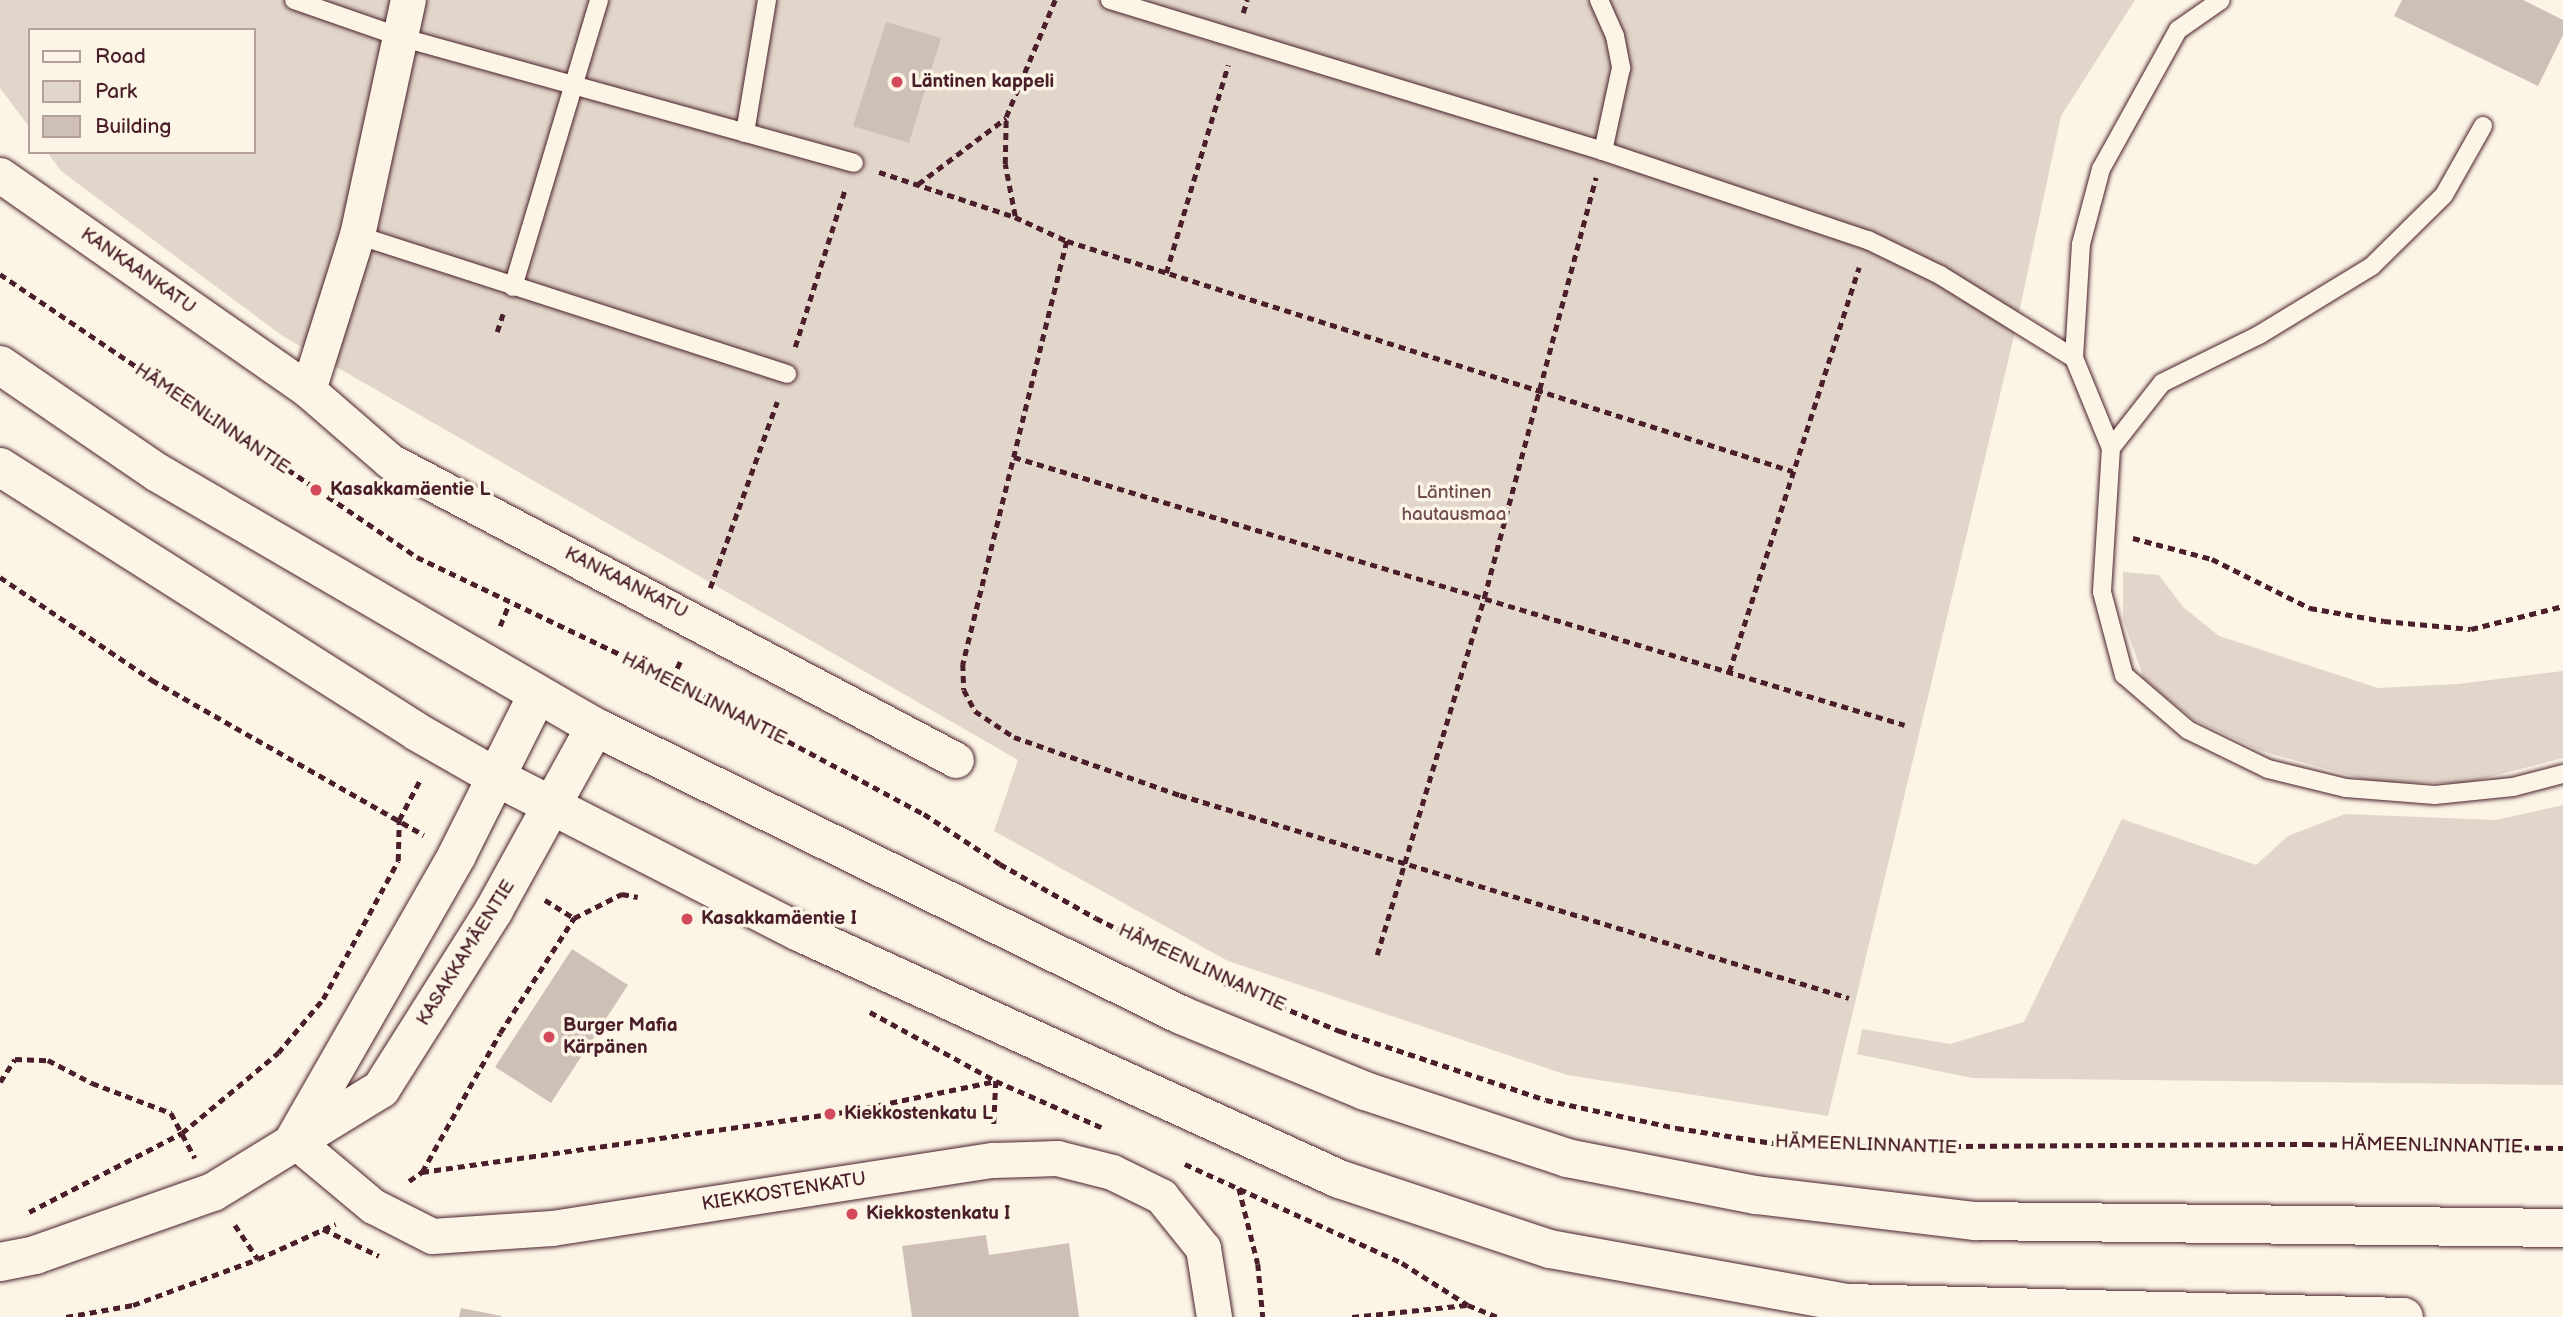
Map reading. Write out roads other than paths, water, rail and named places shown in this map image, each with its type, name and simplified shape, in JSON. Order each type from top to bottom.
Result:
[{"type":"main road","points":[[0,365],[158,473],[595,727],[1181,1015],[1365,1091],[1567,1158],[1756,1195],[1975,1221],[2563,1228]]},
{"type":"main road","points":[[0,467],[439,745],[496,777],[799,932],[1339,1179],[1550,1249],[1847,1303],[2404,1317]]},
{"type":"main road","name":"KASAKKAMÄENTIE","points":[[294,1140],[346,1042],[400,959],[537,695]]},
{"type":"main road","name":"KASAKKAMÄENTIE","points":[[0,1262],[35,1255],[213,1192],[382,1088],[494,911],[595,727]]},
{"type":"street","points":[[308,390],[357,235],[408,0]]},
{"type":"street","name":"KANKAANKATU","points":[[0,176],[308,390],[390,461],[699,620],[956,760]]},
{"type":"street","name":"KIEKKOSTENKATU","points":[[294,1140],[373,1206],[432,1236],[552,1228],[993,1160],[1057,1158],[1112,1172],[1161,1196],[1203,1248],[1214,1317]]},
{"type":"lane","points":[[294,0],[329,6],[400,37],[854,163]]},
{"type":"lane","points":[[513,287],[599,0]]},
{"type":"lane","points":[[745,133],[767,0]]},
{"type":"lane","points":[[1110,0],[1234,41],[1603,151],[1868,240],[1940,275],[2074,358]]},
{"type":"lane","points":[[1599,0],[1615,36],[1621,68],[1603,151]]},
{"type":"lane","points":[[2221,0],[2178,30],[2101,169],[2081,244],[2074,358],[2111,449],[2108,531],[2102,592],[2124,675],[2188,730],[2268,769],[2346,788],[2435,795],[2513,787],[2563,774]]},
{"type":"lane","points":[[2111,449],[2162,383],[2259,335],[2372,266],[2444,195],[2483,126]]},
{"type":"lane","points":[[357,235],[787,374]]},
{"type":"place","name":"Läntinen kappeli","points":[[897,82]]},
{"type":"place","name":"Kasakkamäentie L","points":[[316,490]]},
{"type":"place","name":"Kasakkamäentie I","points":[[687,919]]},
{"type":"place","name":"Burger Mafia Kärpänen","points":[[549,1037]]},
{"type":"place","name":"Kiekkostenkatu L","points":[[830,1114]]},
{"type":"place","name":"Kiekkostenkatu I","points":[[852,1214]]},
{"type":"park label","name":"Läntinen hautausmaa","points":[[1454,504]]}]
